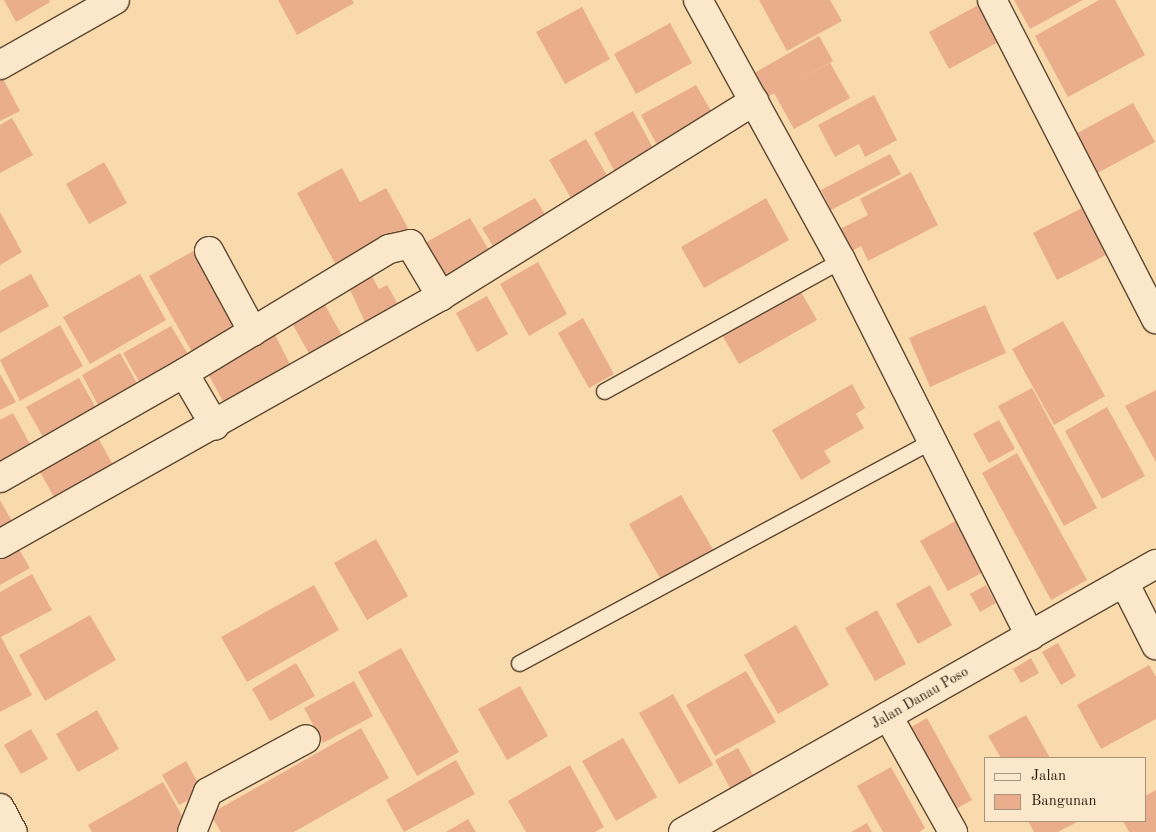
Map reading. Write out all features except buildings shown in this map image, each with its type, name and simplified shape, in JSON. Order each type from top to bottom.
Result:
[{"type":"street","points":[[0,65],[115,0]]},
{"type":"street","points":[[698,0],[841,260],[934,440],[1030,636]]},
{"type":"street","points":[[992,0],[1156,318]]},
{"type":"street","points":[[0,544],[215,426],[441,296],[754,100]]},
{"type":"street","points":[[0,478],[184,373],[404,243],[414,249],[441,296]]},
{"type":"street","points":[[209,250],[252,332]]},
{"type":"street","points":[[184,373],[215,426]]},
{"type":"street","name":"Jalan Danau Poso","points":[[683,832],[1156,564]]},
{"type":"street","points":[[1124,582],[1156,645]]},
{"type":"street","points":[[888,716],[953,832]]},
{"type":"street","points":[[192,832],[208,792],[306,739]]},
{"type":"street","points":[[0,808],[13,832]]},
{"type":"lane","points":[[604,391],[841,260]]},
{"type":"lane","points":[[519,663],[934,440]]}]
